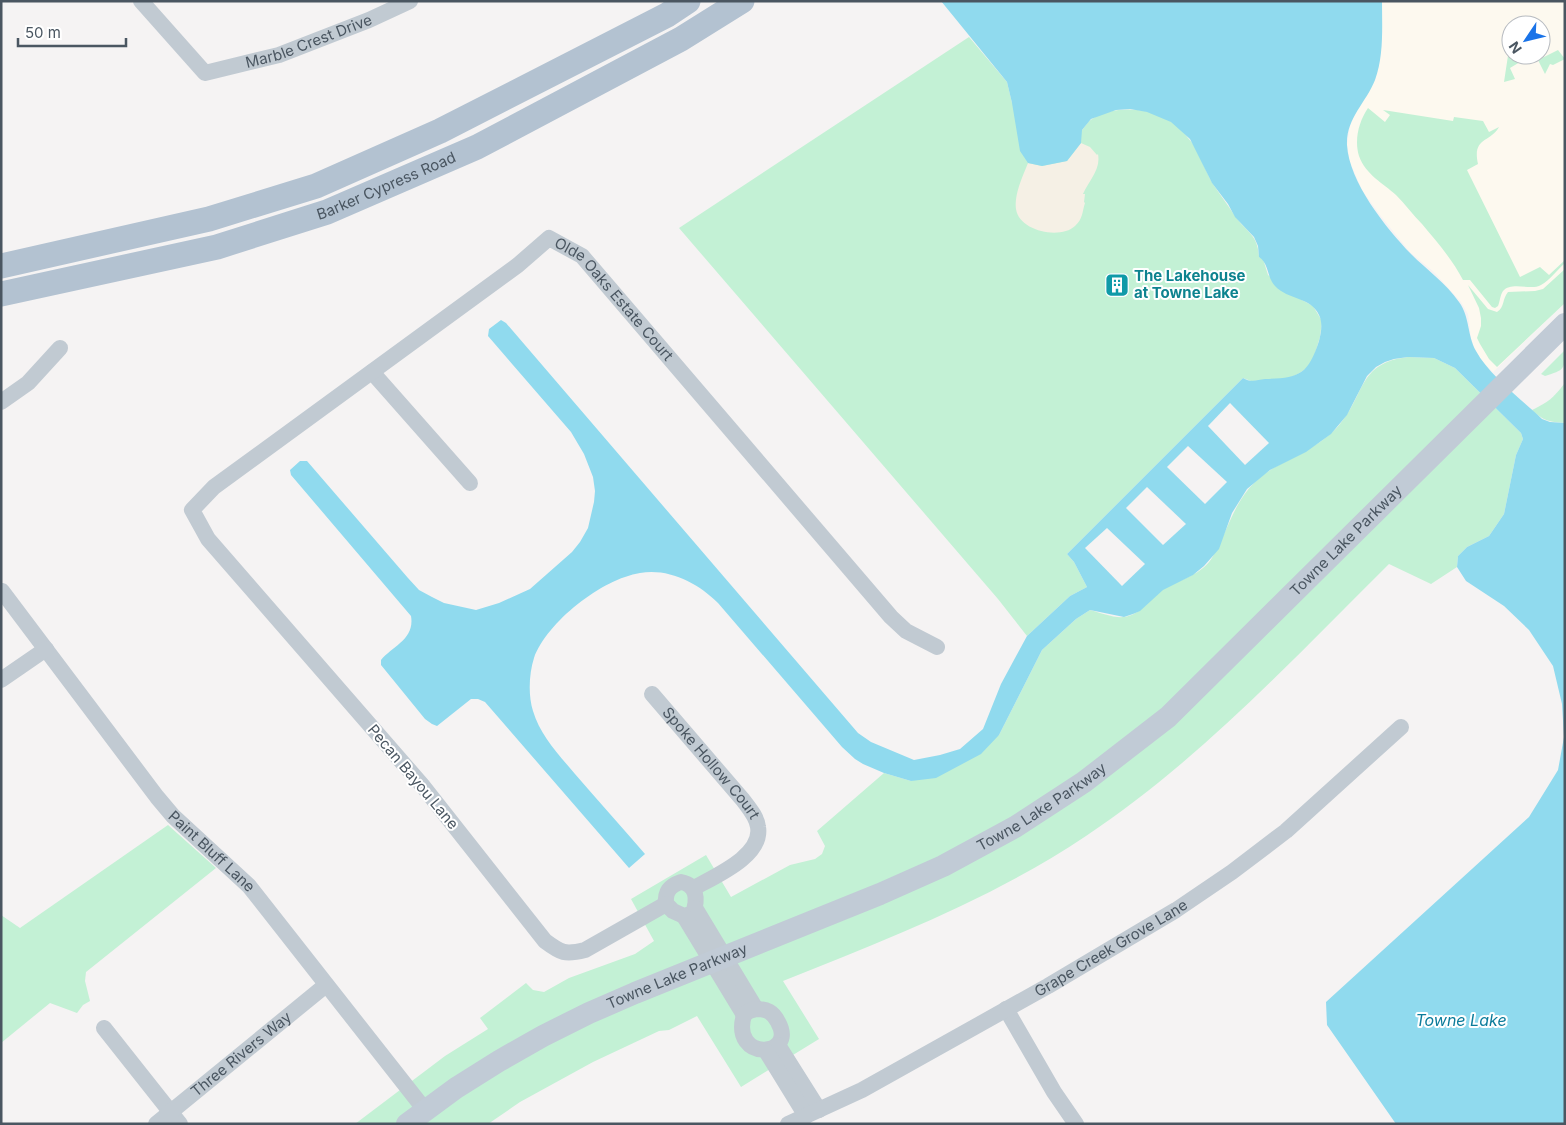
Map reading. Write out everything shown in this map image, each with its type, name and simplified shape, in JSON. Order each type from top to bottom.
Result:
[{"type":"main road","name":"Barker Cypress Road","points":[[1,266],[209,219],[307,188],[440,131],[667,14],[688,1]]},
{"type":"main road","name":"Barker Cypress Road","points":[[1,294],[217,247],[326,212],[477,147],[682,39],[742,1]]},
{"type":"main road","points":[[440,131],[450,158]]},
{"type":"main road","points":[[49,255],[56,283]]},
{"type":"street","name":"Marble Crest Drive","points":[[141,1],[205,73],[279,55],[369,20],[410,1]]},
{"type":"street","name":"Olde Oaks Estate Court","points":[[192,510],[214,487],[518,265],[549,238],[582,256],[891,617],[906,631],[938,647]]},
{"type":"street","name":"Towne Lake Parkway","points":[[407,1124],[499,1061],[544,1036],[589,1014],[718,959],[880,894],[943,866],[1015,827],[1084,782],[1168,717],[1565,324]]},
{"type":"street","points":[[1,402],[28,383],[60,348]]},
{"type":"street","points":[[372,372],[470,483]]},
{"type":"street","name":"Pecan Bayou Lane","points":[[192,510],[208,539],[422,785],[545,941],[559,951],[571,954],[585,950],[666,904]]},
{"type":"street","name":"Paint Bluff Lane","points":[[2,591],[162,803],[173,816],[249,886],[425,1110]]},
{"type":"street","points":[[1,680],[46,649]]},
{"type":"street","name":"Spoke Hollow Court","points":[[652,694],[753,814],[758,826],[758,838],[751,852],[736,864],[694,888]]},
{"type":"street","name":"Grape Creek Grove Lane","points":[[788,1124],[862,1090],[1123,943],[1176,910],[1232,872],[1286,830],[1401,727]]},
{"type":"street","points":[[688,883],[694,888],[696,898],[689,912],[673,911],[666,904],[668,890],[674,884],[688,883]]},
{"type":"street","points":[[689,912],[750,1012]]},
{"type":"street","name":"Three Rivers Way","points":[[156,1124],[175,1118],[326,985]]},
{"type":"street","points":[[765,1009],[778,1020],[782,1035],[772,1048],[751,1046],[745,1039],[742,1022],[750,1012],[765,1009]]},
{"type":"street","points":[[1006,1009],[1054,1092],[1076,1124]]},
{"type":"street","points":[[104,1028],[175,1118]]},
{"type":"street","points":[[772,1048],[812,1113]]},
{"type":"shaded area","points":[[1382,1],[1565,1],[1565,303],[1493,372],[1475,350],[1471,338],[1468,314],[1461,302],[1434,272],[1410,252],[1380,215],[1362,190],[1350,162],[1347,145],[1350,126],[1356,111],[1375,80],[1382,42]]},
{"type":"green space","points":[[969,37],[1007,82],[1012,103],[1082,130],[1092,119],[1101,114],[1121,110],[1153,113],[1172,122],[1192,143],[1213,184],[1235,216],[1254,238],[1259,257],[1263,259],[1268,275],[1313,306],[1322,321],[1320,337],[1313,360],[1307,368],[1289,378],[1279,380],[1251,381],[1243,378],[1067,554],[1074,562],[1087,587],[1070,596],[1027,636],[998,599],[679,228]]},
{"type":"green space","points":[[1558,50],[1565,59],[1551,64],[1551,54]]},
{"type":"green space","points":[[1507,65],[1515,65],[1510,68],[1515,79],[1504,82]]},
{"type":"green space","points":[[1540,65],[1550,65],[1545,74]]},
{"type":"green space","points":[[1368,108],[1385,122],[1390,115],[1383,110],[1453,121],[1454,117],[1483,121],[1489,132],[1499,127],[1477,149],[1478,164],[1467,170],[1520,277],[1540,267],[1549,275],[1565,260],[1565,263],[1550,278],[1537,287],[1516,286],[1507,288],[1502,293],[1498,306],[1492,307],[1470,280],[1463,280],[1444,251],[1403,202],[1370,174],[1362,163],[1359,156],[1357,137],[1362,119]]},
{"type":"green space","points":[[1565,269],[1565,303],[1497,367],[1489,359],[1477,338],[1481,326],[1481,318],[1479,308],[1468,285],[1488,309],[1497,312],[1501,308],[1508,292],[1543,289]]},
{"type":"green space","points":[[1565,350],[1565,362],[1560,370],[1545,376],[1541,374]]},
{"type":"green space","points":[[1408,357],[1434,358],[1455,368],[1521,433],[1523,439],[1516,455],[1504,514],[1489,536],[1467,547],[1458,556],[1457,567],[1431,584],[1389,564],[1244,708],[1206,742],[1128,806],[1050,859],[939,916],[783,981],[819,1039],[741,1087],[697,1016],[669,1030],[659,1031],[593,1062],[520,1102],[488,1124],[355,1124],[445,1056],[488,1029],[480,1018],[526,983],[533,990],[544,992],[569,978],[635,954],[654,941],[631,899],[706,855],[731,897],[790,865],[815,859],[822,854],[825,846],[817,831],[884,773],[911,781],[999,735],[1042,650],[1076,619],[1090,610],[1116,617],[1130,616],[1140,610],[1163,589],[1191,576],[1203,568],[1213,556],[1242,498],[1256,481],[1276,466],[1310,448],[1331,434],[1348,412],[1371,373],[1392,360]]},
{"type":"green space","points":[[1565,383],[1565,423],[1547,420],[1532,410],[1550,399]]},
{"type":"green space","points":[[168,825],[216,868],[86,972],[85,981],[90,1001],[83,1005],[77,1013],[50,1003],[1,1043],[1,915],[20,928]]},
{"type":"sand","points":[[1081,143],[1090,147],[1098,154],[1098,165],[1083,194],[1085,194],[1085,203],[1080,221],[1068,230],[1051,233],[1032,228],[1024,223],[1016,209],[1016,198],[1028,163],[1042,166],[1067,161]]},
{"type":"water","name":"Towne Lake","points":[[941,1],[1382,1],[1382,41],[1378,71],[1371,88],[1353,119],[1348,135],[1349,159],[1354,174],[1380,218],[1411,254],[1459,302],[1465,314],[1473,345],[1489,369],[1542,419],[1550,422],[1565,423],[1565,1124],[1396,1124],[1327,1025],[1326,1002],[1529,817],[1558,770],[1564,737],[1562,704],[1553,666],[1529,630],[1504,606],[1466,581],[1457,567],[1458,556],[1467,547],[1489,536],[1504,514],[1516,455],[1523,439],[1521,433],[1455,368],[1434,358],[1408,357],[1394,359],[1376,367],[1367,376],[1347,415],[1331,434],[1306,452],[1270,470],[1247,489],[1232,513],[1219,549],[1193,575],[1163,590],[1140,611],[1133,614],[1124,617],[1090,610],[1076,619],[1042,650],[999,735],[981,754],[936,778],[911,781],[884,773],[855,759],[842,747],[718,603],[692,583],[662,573],[640,573],[625,577],[593,593],[563,617],[541,644],[534,658],[531,671],[530,698],[536,720],[551,744],[645,854],[629,868],[485,702],[471,699],[437,726],[425,719],[381,665],[381,660],[410,631],[411,616],[291,475],[290,470],[300,461],[307,461],[419,590],[444,603],[476,610],[499,603],[530,589],[572,552],[588,528],[595,491],[593,477],[584,454],[571,432],[488,336],[489,329],[501,320],[506,323],[858,733],[871,742],[914,760],[960,749],[983,729],[1001,684],[1027,636],[1070,596],[1087,587],[1074,562],[1067,554],[1243,378],[1254,381],[1294,376],[1306,368],[1319,341],[1321,325],[1319,315],[1311,305],[1280,291],[1272,283],[1265,263],[1259,257],[1258,246],[1254,237],[1235,217],[1212,183],[1190,139],[1171,122],[1147,112],[1130,109],[1116,110],[1091,119],[1082,130],[1081,143],[1067,161],[1042,166],[1028,163],[1020,151],[1007,82]]},
{"type":"pier","points":[[1230,403],[1269,443],[1245,465],[1208,426]]},
{"type":"pier","points":[[1188,446],[1227,482],[1205,504],[1167,467]]},
{"type":"pier","points":[[1147,487],[1186,524],[1163,545],[1126,508]]},
{"type":"pier","points":[[1107,528],[1145,564],[1122,586],[1085,548]]},
{"type":"place","name":"The Lakehouse at Towne Lake","points":[[1117,285]]}]
